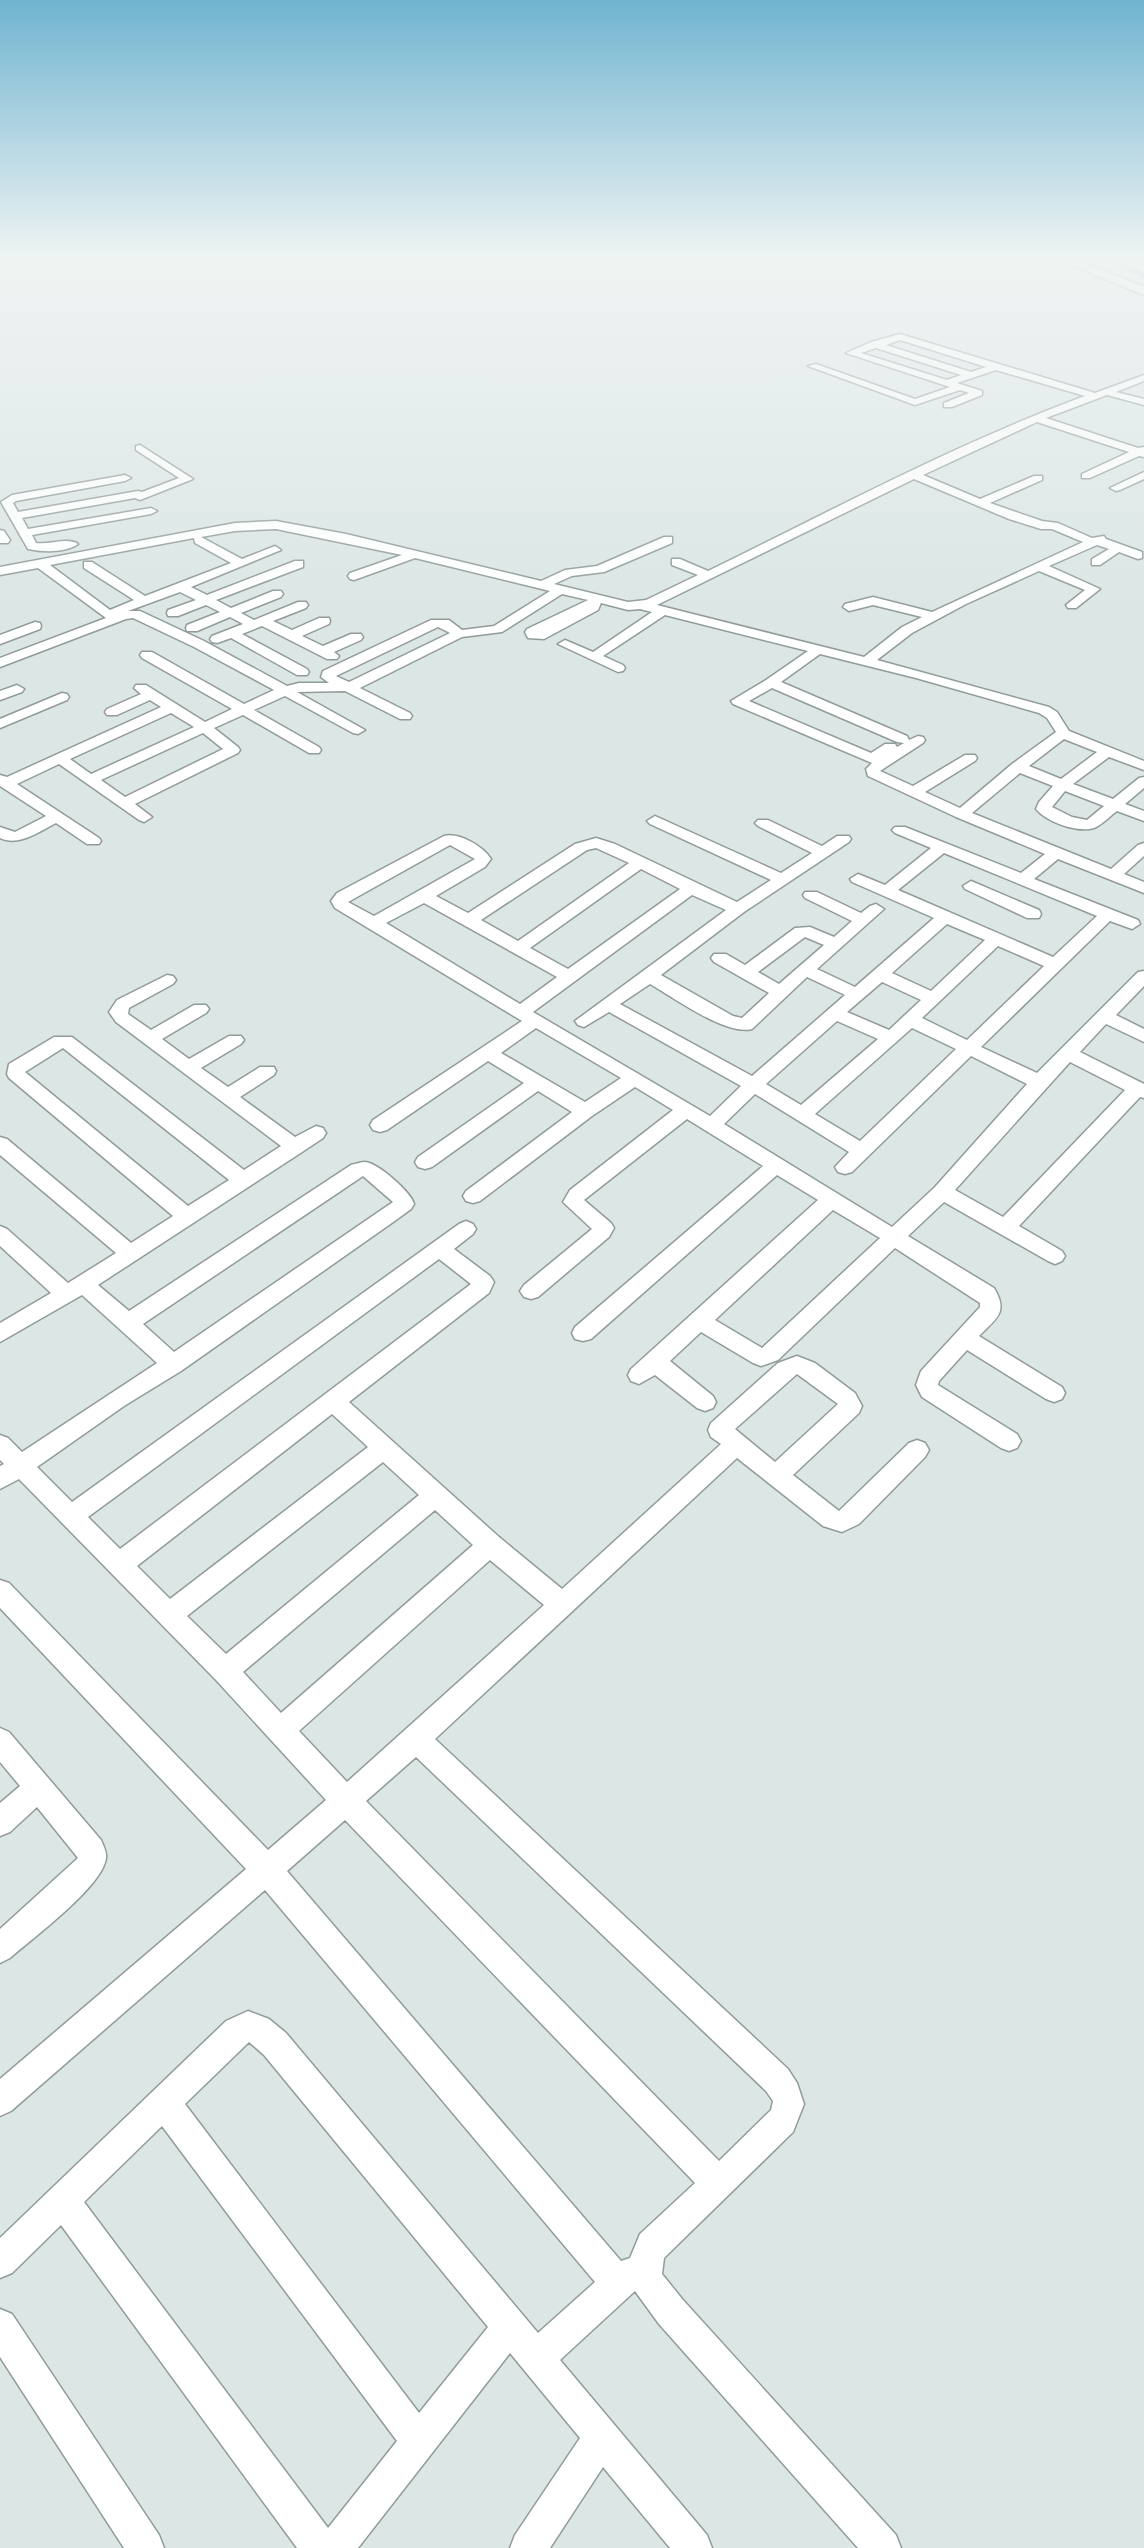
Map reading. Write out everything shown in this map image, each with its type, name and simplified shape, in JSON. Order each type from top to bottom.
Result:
[{"type":"street","points":[[842,376],[915,402],[960,387]]},
{"type":"street","points":[[864,384],[887,376]]},
{"type":"street","points":[[923,376],[978,393],[948,405]]},
{"type":"street","points":[[947,383],[967,376]]},
{"type":"street","points":[[1033,376],[1144,402]]},
{"type":"street","points":[[1050,376],[1103,393]]},
{"type":"street","points":[[888,393],[930,378]]},
{"type":"street","points":[[0,571],[235,527],[286,527],[346,538],[560,590],[599,602],[628,606],[641,605],[663,598],[913,475],[1036,418],[1144,378]]},
{"type":"street","points":[[1036,418],[1142,452]]},
{"type":"street","points":[[141,448],[198,486]]},
{"type":"street","points":[[1086,476],[1142,452]]},
{"type":"street","points":[[117,468],[172,538]]},
{"type":"street","points":[[913,475],[1030,523],[1054,525],[1138,555]]},
{"type":"street","points":[[1116,488],[1144,475]]},
{"type":"street","points":[[86,542],[40,548],[32,546],[7,502],[12,498],[125,478]]},
{"type":"street","points":[[980,503],[1038,478]]},
{"type":"street","points":[[14,516],[139,496],[187,479]]},
{"type":"street","points":[[24,533],[158,519]]},
{"type":"street","points":[[173,613],[303,566],[246,534],[286,527]]},
{"type":"street","points":[[199,540],[240,563]]},
{"type":"street","points":[[541,586],[569,573],[600,569],[668,540]]},
{"type":"street","points":[[867,661],[907,630],[1096,540]]},
{"type":"street","points":[[41,564],[103,615],[182,587],[240,563],[265,545]]},
{"type":"street","points":[[1096,562],[1118,548]]},
{"type":"street","points":[[354,576],[413,555]]},
{"type":"street","points":[[676,562],[708,575]]},
{"type":"street","points":[[88,565],[145,601]]},
{"type":"street","points":[[1038,566],[1094,589],[1072,605]]},
{"type":"street","points":[[182,587],[231,614],[292,635],[328,654],[356,637]]},
{"type":"street","points":[[90,780],[284,691],[299,687],[350,687],[459,634],[497,629],[560,590]]},
{"type":"street","points":[[192,628],[277,594]]},
{"type":"street","points":[[849,607],[875,600],[900,609],[909,608],[933,617]]},
{"type":"street","points":[[217,639],[302,605]]},
{"type":"street","points":[[641,605],[867,661],[1044,710],[1052,714],[1064,734],[1144,766]]},
{"type":"street","points":[[595,656],[662,611]]},
{"type":"street","points":[[0,663],[124,615],[135,614],[199,644],[358,729]]},
{"type":"street","points":[[292,635],[324,621]]},
{"type":"street","points":[[405,716],[328,677],[328,674],[436,623],[448,624],[459,634]]},
{"type":"street","points":[[0,640],[35,626]]},
{"type":"street","points":[[231,633],[302,672]]},
{"type":"street","points":[[565,644],[618,668]]},
{"type":"street","points":[[771,683],[902,739],[872,759],[738,701],[771,683],[817,650]]},
{"type":"street","points":[[147,655],[314,750]]},
{"type":"street","points":[[0,696],[17,689]]},
{"type":"street","points":[[112,712],[146,691],[231,747],[231,752],[124,802]]},
{"type":"street","points":[[0,724],[62,697]]},
{"type":"street","points":[[3,781],[172,707]]},
{"type":"street","points":[[962,814],[1017,767],[1056,737],[1064,734]]},
{"type":"street","points":[[918,740],[873,769],[873,773],[877,777],[962,814],[1144,888]]},
{"type":"street","points":[[1108,751],[1062,785],[1044,805],[1044,809],[1073,823],[1091,824],[1144,781]]},
{"type":"street","points":[[59,758],[144,817]]},
{"type":"street","points":[[914,792],[970,758]]},
{"type":"street","points":[[1017,767],[1144,816]]},
{"type":"street","points":[[3,781],[93,841]]},
{"type":"street","points":[[0,832],[9,837],[18,836],[57,817]]},
{"type":"street","points":[[655,821],[782,879]]},
{"type":"street","points":[[763,824],[823,852]]},
{"type":"street","points":[[900,830],[1132,924]]},
{"type":"street","points":[[374,923],[479,864],[483,859],[480,854],[450,839],[343,896],[339,901],[341,905],[635,1078],[685,1111],[986,1294],[992,1302],[990,1310],[929,1377],[927,1385],[930,1391],[1009,1441]]},
{"type":"street","points":[[584,1021],[738,909],[843,839]]},
{"type":"street","points":[[469,920],[581,847],[596,843],[738,909]]},
{"type":"street","points":[[887,891],[942,847]]},
{"type":"street","points":[[1114,875],[1144,848]]},
{"type":"street","points":[[1023,880],[1056,852]]},
{"type":"street","points":[[519,948],[639,863]]},
{"type":"street","points":[[992,868],[966,890],[1029,917],[1056,893]]},
{"type":"street","points":[[858,879],[1056,965]]},
{"type":"street","points":[[380,1125],[488,1053],[567,976],[691,888]]},
{"type":"street","points":[[650,975],[740,1025],[751,1022],[780,992],[869,915],[811,895]]},
{"type":"street","points":[[424,896],[567,976]]},
{"type":"street","points":[[845,1167],[1107,915]]},
{"type":"street","points":[[711,1126],[753,1085],[856,994],[882,975],[945,917]]},
{"type":"street","points":[[746,973],[801,932],[810,932],[835,944]]},
{"type":"street","points":[[802,1115],[891,1038],[996,939]]},
{"type":"street","points":[[720,958],[780,992]]},
{"type":"street","points":[[806,970],[856,994]]},
{"type":"street","points":[[882,975],[931,998]]},
{"type":"street","points":[[700,1320],[752,1353],[761,1357],[770,1354],[942,1192],[1039,1082],[1143,978]]},
{"type":"street","points":[[167,980],[123,1004],[118,1012],[122,1018],[229,1095],[295,1147]]},
{"type":"street","points":[[607,1004],[753,1085],[862,1151]]},
{"type":"street","points":[[151,1038],[200,1009]]},
{"type":"street","points":[[834,1013],[891,1038]]},
{"type":"street","points":[[1104,1016],[1144,1036]]},
{"type":"street","points":[[909,1019],[1039,1082]]},
{"type":"street","points":[[189,1067],[235,1040]]},
{"type":"street","points":[[187,1217],[16,1074],[16,1068],[60,1041],[66,1041],[242,1179]]},
{"type":"street","points":[[488,1053],[585,1112]]},
{"type":"street","points":[[1005,1228],[1140,1090],[1067,1053]]},
{"type":"street","points":[[229,1095],[267,1071]]},
{"type":"street","points":[[473,1196],[585,1112],[635,1078]]},
{"type":"street","points":[[425,1162],[536,1084]]},
{"type":"street","points":[[531,1291],[604,1228],[573,1202],[577,1196],[685,1111]]},
{"type":"street","points":[[1,1332],[74,1289],[316,1133]]},
{"type":"street","points":[[0,1144],[130,1252]]},
{"type":"street","points":[[583,1333],[775,1166]]},
{"type":"street","points":[[10,1473],[116,1400],[173,1365],[394,1211],[404,1204],[403,1199],[370,1171],[357,1170],[128,1323]]},
{"type":"street","points":[[942,1192],[1055,1256]]},
{"type":"street","points":[[705,1402],[647,1368],[831,1200]]},
{"type":"street","points":[[70,1517],[466,1229]]},
{"type":"street","points":[[0,1234],[74,1289],[128,1323],[173,1365]]},
{"type":"street","points":[[120,1564],[482,1287],[483,1282],[441,1249]]},
{"type":"street","points":[[963,1337],[1054,1393]]},
{"type":"street","points":[[777,1476],[851,1406],[847,1399],[807,1369],[797,1365],[786,1369],[719,1430],[777,1476],[832,1519],[842,1522],[851,1518],[917,1450]]},
{"type":"street","points":[[334,1402],[490,1545],[561,1604]]},
{"type":"street","points":[[0,2100],[416,1739],[737,1444]]},
{"type":"street","points":[[0,1445],[10,1473],[70,1517],[170,1614],[345,1800],[718,2183]]},
{"type":"street","points":[[170,1614],[384,1448]]},
{"type":"street","points":[[225,1671],[435,1496]]},
{"type":"street","points":[[280,1731],[490,1545]]},
{"type":"street","points":[[0,1591],[267,1870],[619,2284]]},
{"type":"street","points":[[416,1739],[777,2080],[788,2095],[788,2112],[777,2128],[652,2246],[645,2259],[619,2284],[536,2358]]},
{"type":"street","points":[[0,1741],[91,1850],[92,1858],[88,1868],[75,1882],[0,1948]]},
{"type":"street","points":[[0,1822],[38,1788]]},
{"type":"street","points":[[0,2261],[237,2032],[248,2026],[258,2030],[275,2044],[694,2548]]},
{"type":"street","points":[[165,2104],[419,2442]]},
{"type":"street","points":[[63,2200],[320,2548]]},
{"type":"street","points":[[645,2259],[644,2273],[649,2285],[883,2548]]},
{"type":"street","points":[[0,2326],[146,2548]]},
{"type":"street","points":[[335,2548],[510,2326]]},
{"type":"street","points":[[528,2548],[602,2438]]}]
